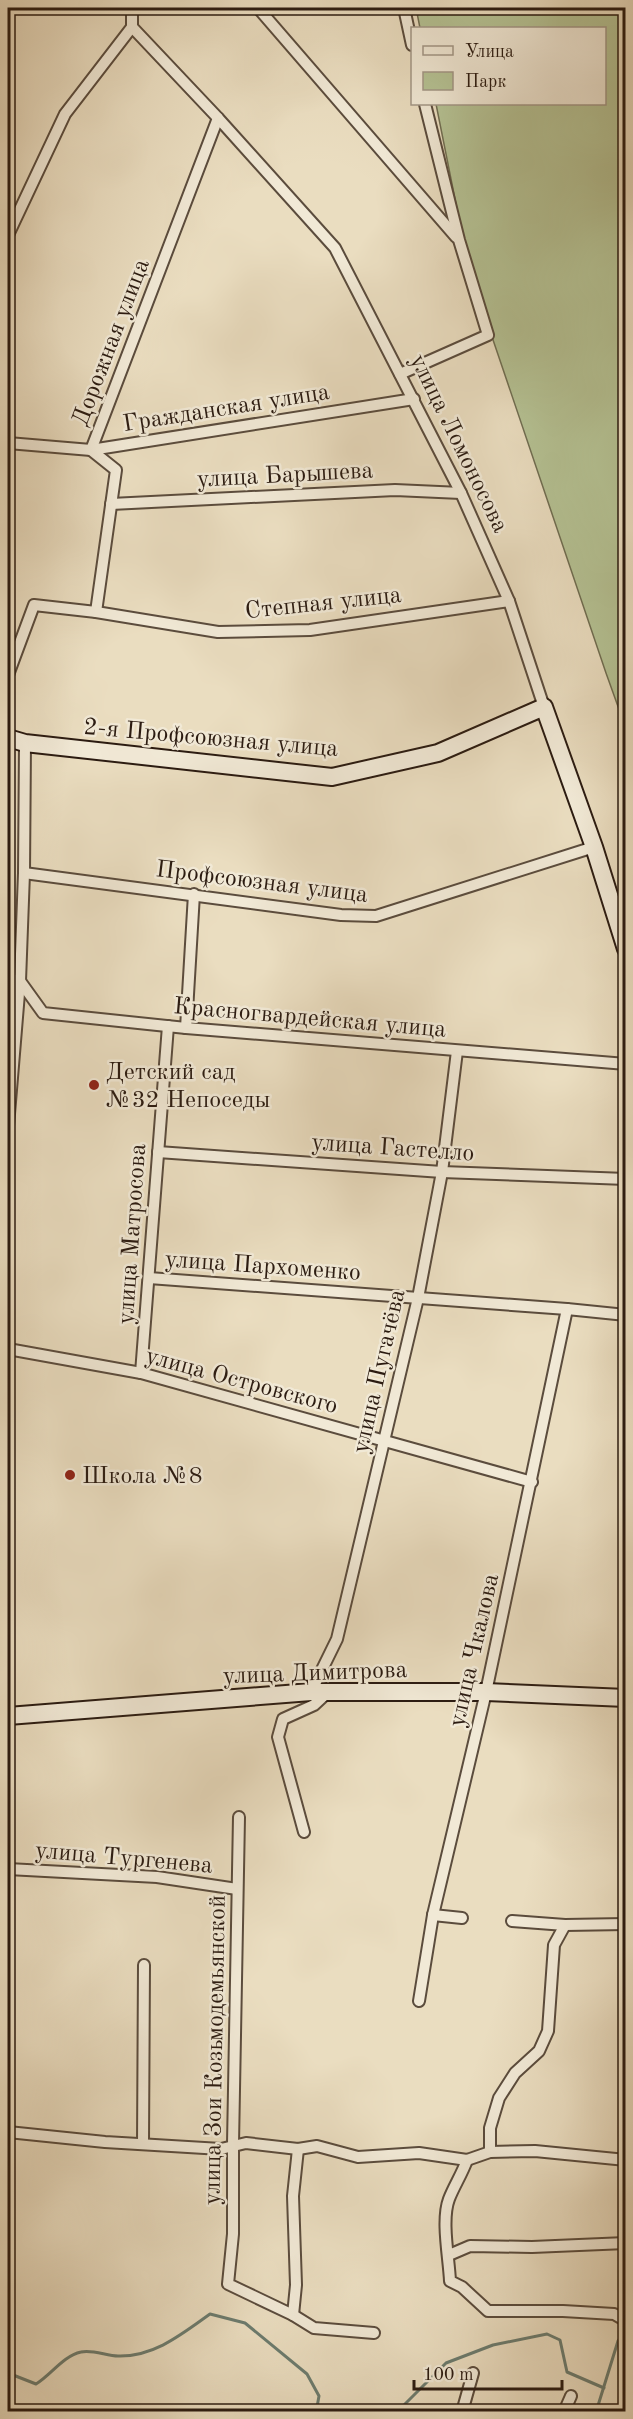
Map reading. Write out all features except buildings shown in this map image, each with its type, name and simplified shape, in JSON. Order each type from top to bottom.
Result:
[{"type":"street","points":[[8,235],[11,220],[65,114],[132,27],[132,8]]},
{"type":"street","points":[[258,8],[459,240]]},
{"type":"street","points":[[404,8],[411,40]]},
{"type":"street","name":"улица Ломоносова","points":[[132,27],[335,248],[461,493],[509,601],[594,847],[626,949]]},
{"type":"street","points":[[400,374],[488,335],[459,240],[425,105]]},
{"type":"street","name":"Дорожная улица","points":[[96,612],[116,470],[91,450],[218,118]]},
{"type":"street","name":"Гражданская улица","points":[[8,443],[91,450],[414,399]]},
{"type":"street","name":"улица Барышева","points":[[111,504],[395,490],[461,493]]},
{"type":"street","name":"Степная улица","points":[[8,675],[34,605],[96,612],[218,632],[310,630],[509,601]]},
{"type":"street","name":"2-я Профсоюзная улица","points":[[8,738],[25,743],[332,777],[438,753],[544,707]]},
{"type":"street","points":[[8,1126],[20,981],[25,743]]},
{"type":"street","name":"Профсоюзная улица","points":[[24,873],[341,915],[376,916],[594,847]]},
{"type":"street","points":[[186,1028],[194,894]]},
{"type":"street","points":[[8,978],[20,981]]},
{"type":"street","name":"Красногвардейская улица","points":[[20,981],[43,1013],[186,1028],[626,1064]]},
{"type":"street","name":"улица Матросова","points":[[141,1373],[168,1026]]},
{"type":"street","name":"улица Пугачёва","points":[[311,1692],[337,1639],[418,1298],[442,1172],[457,1051]]},
{"type":"street","name":"улица Гастелло","points":[[158,1152],[442,1172],[626,1179]]},
{"type":"street","name":"улица Пархоменко","points":[[149,1278],[626,1315]]},
{"type":"street","name":"улица Чкалова","points":[[419,2001],[433,1915],[486,1692],[567,1309]]},
{"type":"street","name":"улица Островского","points":[[8,1349],[141,1373],[532,1482]]},
{"type":"street","name":"улица Димитрова","points":[[8,1716],[311,1692],[486,1692],[626,1698]]},
{"type":"street","points":[[304,1832],[278,1737],[283,1719],[314,1705],[328,1692]]},
{"type":"street","name":"улица Зои Козьмодемьянской","points":[[239,1817],[233,2235],[228,2284],[293,2315]]},
{"type":"street","name":"улица Тургенева","points":[[8,1869],[157,1877],[237,1889]]},
{"type":"street","points":[[433,1915],[462,1918]]},
{"type":"street","points":[[512,1921],[565,1925],[626,1924]]},
{"type":"street","points":[[490,2152],[490,2128],[499,2098],[514,2073],[538,2051],[548,2031],[554,1945],[565,1925]]},
{"type":"street","points":[[142,2144],[144,1965]]},
{"type":"street","points":[[8,2132],[221,2149],[233,2144],[246,2143],[298,2149],[317,2146],[358,2157],[418,2153],[467,2160],[490,2152],[535,2151],[626,2160]]},
{"type":"street","points":[[298,2149],[293,2196],[296,2285],[293,2315],[314,2328],[374,2333]]},
{"type":"street","points":[[467,2160],[448,2201],[445,2225],[450,2281],[462,2287],[488,2311],[604,2313],[614,2314],[626,2321]]},
{"type":"street","points":[[449,2255],[470,2246],[531,2247],[626,2243]]},
{"type":"street","points":[[462,2412],[473,2373]]},
{"type":"street","points":[[564,2412],[571,2396]]},
{"type":"green space","points":[[416,8],[625,8],[625,726],[469,269],[436,105],[606,105],[606,27],[420,27]]},
{"type":"waterway","points":[[8,2373],[36,2384],[68,2357],[81,2352],[90,2351],[118,2356],[144,2353],[167,2343],[210,2314],[245,2323],[307,2374],[319,2396],[317,2407],[321,2412]]},
{"type":"waterway","points":[[596,2412],[618,2341],[626,2330]]},
{"type":"waterway","points":[[397,2412],[446,2363],[493,2345],[547,2334],[560,2340],[567,2372],[604,2388]]},
{"type":"place","name":"Детский сад №32 Непоседы","points":[[94,1085]]},
{"type":"place","name":"Школа №8","points":[[70,1475]]}]
